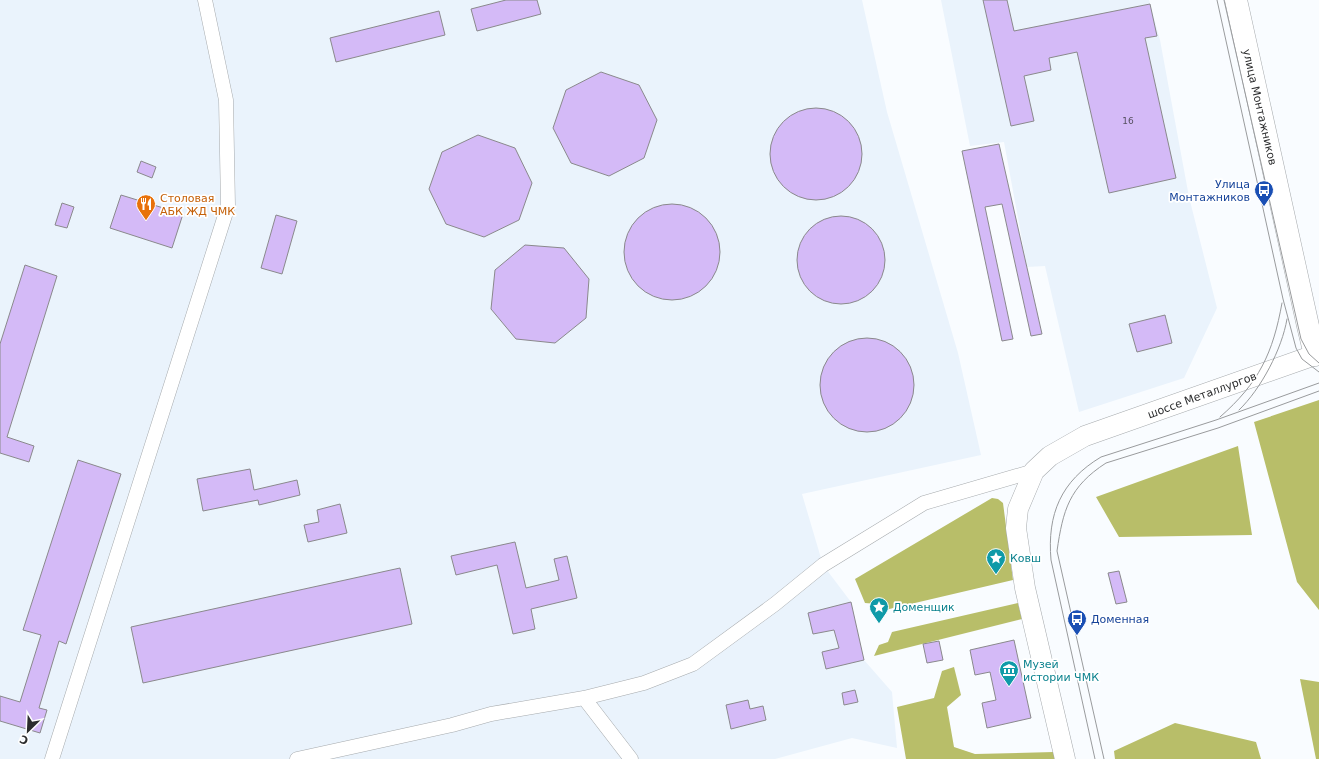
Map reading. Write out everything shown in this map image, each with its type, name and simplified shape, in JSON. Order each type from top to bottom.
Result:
[{"type":"main road","name":"улица Монтажников","points":[[1236,0],[1317,354]]},
{"type":"main road","name":"шоссе Металлургов","points":[[1034,471],[1050,456],[1085,436],[1317,354]]},
{"type":"main road","points":[[1034,471],[1018,509],[1016,528],[1027,594],[1065,759]]},
{"type":"street","points":[[52,759],[228,206],[226,100],[205,0]]},
{"type":"street","points":[[297,759],[491,714],[584,698],[644,683],[693,664],[775,604],[823,565],[924,503],[1034,471]]},
{"type":"street","points":[[584,698],[631,759]]},
{"type":"shaded area","points":[[0,0],[862,0],[887,112],[958,353],[981,455],[802,494],[823,565],[851,602],[864,660],[892,692],[897,748],[852,738],[775,759],[0,759]]},
{"type":"shaded area","points":[[941,0],[1149,0],[1160,40],[1189,197],[1217,308],[1184,378],[1079,412],[1045,266],[1027,267],[1004,142],[970,146]]},
{"type":"green space","points":[[1319,400],[1319,610],[1297,582],[1254,422]]},
{"type":"green space","points":[[1238,446],[1252,535],[1119,537],[1096,497]]},
{"type":"green space","points":[[992,498],[998,499],[1003,503],[1013,580],[885,610],[877,604],[865,603],[855,579]]},
{"type":"green space","points":[[1018,603],[1022,619],[874,656],[879,645],[888,642],[892,632]]},
{"type":"green space","points":[[954,667],[961,695],[947,707],[954,747],[975,754],[1054,752],[1055,759],[906,759],[897,707],[934,698],[942,671]]},
{"type":"green space","points":[[1300,679],[1319,682],[1319,759],[1316,759]]},
{"type":"green space","points":[[1175,723],[1256,742],[1261,759],[1115,759],[1114,751]]},
{"type":"building","points":[[506,0],[537,0],[541,14],[477,31],[471,9]]},
{"type":"building","points":[[983,0],[1007,0],[1014,31],[1150,4],[1157,36],[1145,38],[1176,178],[1109,193],[1077,52],[1049,58],[1051,70],[1024,76],[1034,121],[1011,126]]},
{"type":"building","points":[[439,11],[445,35],[336,62],[330,38]]},
{"type":"building","points":[[601,72],[639,85],[657,120],[644,158],[609,176],[571,163],[553,128],[566,90]]},
{"type":"building","points":[[816,108],[833,112],[848,122],[858,137],[862,154],[858,171],[848,186],[833,196],[816,200],[799,196],[784,186],[774,171],[770,154],[774,137],[784,122],[799,112]]},
{"type":"building","points":[[478,135],[515,148],[532,183],[519,220],[484,237],[446,224],[429,189],[442,152]]},
{"type":"building","points":[[999,144],[1042,334],[1031,336],[1002,204],[985,207],[1013,339],[1002,341],[962,151]]},
{"type":"building","points":[[141,161],[156,167],[152,178],[137,172]]},
{"type":"building","name":"Столовая АБК ЖД ЧМК","points":[[121,195],[183,214],[172,248],[110,228]]},
{"type":"building","points":[[62,203],[74,207],[67,228],[55,225]]},
{"type":"building","points":[[672,204],[690,207],[706,218],[717,234],[720,252],[717,270],[706,286],[690,297],[672,300],[654,297],[638,286],[627,270],[624,252],[627,234],[638,218],[654,207]]},
{"type":"building","points":[[276,215],[297,221],[282,274],[261,268]]},
{"type":"building","points":[[841,216],[858,219],[872,229],[882,243],[885,260],[882,277],[872,291],[858,301],[841,304],[824,301],[810,291],[800,277],[797,260],[800,243],[810,229],[824,219]]},
{"type":"building","points":[[525,245],[564,248],[589,279],[586,318],[555,343],[516,339],[491,309],[495,270]]},
{"type":"building","points":[[25,265],[57,276],[7,437],[34,446],[29,462],[0,453],[0,344]]},
{"type":"building","points":[[1165,315],[1172,343],[1137,352],[1129,324]]},
{"type":"building","points":[[867,338],[885,341],[900,352],[911,367],[914,385],[911,403],[900,418],[885,429],[867,432],[849,429],[834,418],[823,403],[820,385],[823,367],[834,352],[849,341]]},
{"type":"building","points":[[78,460],[121,474],[66,644],[59,641],[39,708],[47,710],[40,733],[0,721],[0,696],[20,702],[41,635],[23,630]]},
{"type":"building","points":[[250,469],[254,490],[297,480],[300,495],[259,505],[258,500],[203,511],[197,479]]},
{"type":"building","points":[[340,504],[347,533],[308,542],[304,525],[319,522],[317,510]]},
{"type":"building","points":[[515,542],[526,588],[559,580],[554,559],[567,556],[577,598],[531,609],[535,629],[513,634],[497,565],[456,575],[451,556]]},
{"type":"building","points":[[400,568],[412,624],[143,683],[131,627]]},
{"type":"building","points":[[1119,571],[1127,602],[1116,604],[1108,573]]},
{"type":"building","points":[[851,602],[864,660],[826,669],[822,652],[839,648],[834,630],[813,634],[808,613]]},
{"type":"building","name":"Музей истории ЧМК","points":[[1014,640],[1031,718],[987,728],[982,703],[996,700],[990,672],[975,675],[970,650]]},
{"type":"building","points":[[939,641],[943,660],[927,663],[923,644]]},
{"type":"building","points":[[855,690],[858,702],[844,705],[842,693]]},
{"type":"building","points":[[748,700],[750,709],[763,706],[766,720],[731,729],[726,705]]},
{"type":"tram line","points":[[1217,0],[1283,299],[1296,348],[1302,359],[1319,372]]},
{"type":"tram line","points":[[1224,0],[1301,339],[1309,354],[1319,363]]},
{"type":"tram line","points":[[1220,417],[1245,392],[1262,366],[1274,337],[1282,303]]},
{"type":"tram line","points":[[1239,410],[1263,380],[1280,343],[1287,319]]},
{"type":"tram line","points":[[1095,759],[1051,560],[1050,543],[1055,514],[1060,500],[1067,488],[1087,466],[1101,457],[1216,420],[1319,383]]},
{"type":"tram line","points":[[1104,759],[1057,551],[1065,511],[1070,501],[1084,481],[1106,463],[1218,428],[1319,391]]},
{"type":"place","name":"Улица Монтажников","points":[[1264,207]]},
{"type":"place","name":"Столовая АБК ЖД ЧМК","points":[[146,221]]},
{"type":"place","name":"Ковш","points":[[996,575]]},
{"type":"place","name":"Доменщик","points":[[879,624]]},
{"type":"place","name":"Доменная","points":[[1077,636]]},
{"type":"place","name":"Музей истории ЧМК","points":[[1009,687]]}]
